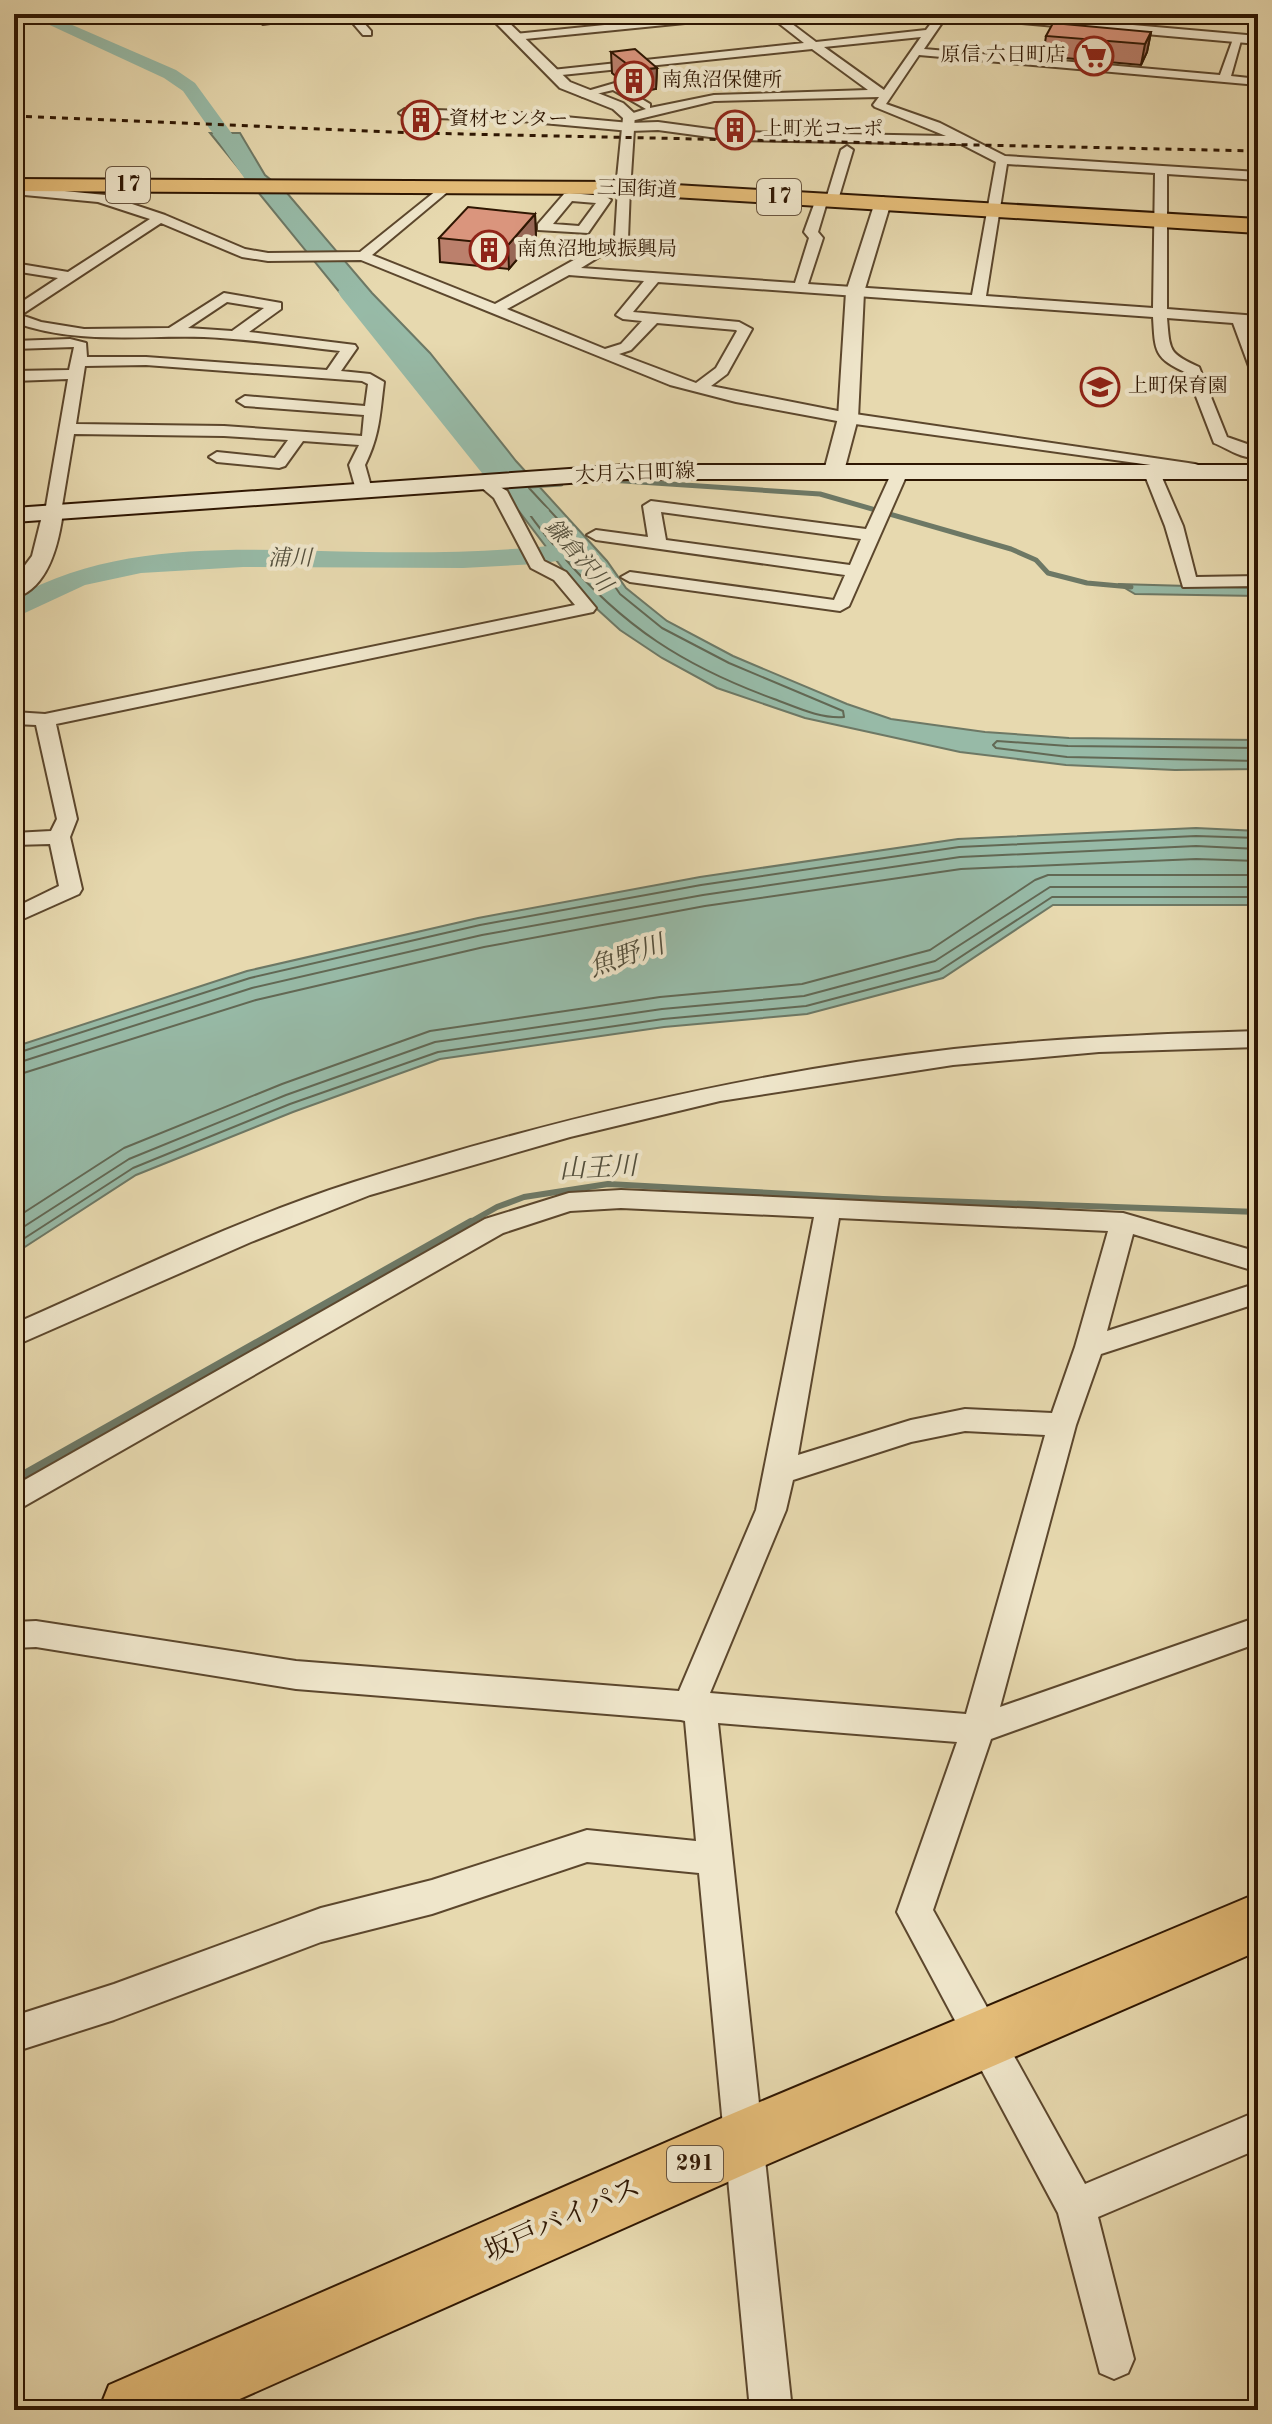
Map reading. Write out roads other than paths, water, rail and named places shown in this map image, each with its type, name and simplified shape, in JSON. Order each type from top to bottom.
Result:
[{"type":"highway","name":"三国街道","points":[[14,188],[241,185],[624,188],[1258,226]]},
{"type":"highway","name":"坂戸バイパス","points":[[134,2410],[745,2141],[1258,1922]]},
{"type":"main road","name":"大月六日町線","points":[[14,515],[639,472],[1152,473],[1226,472],[1256,466]]},
{"type":"street","points":[[257,14],[263,21],[284,16],[330,14]]},
{"type":"street","points":[[350,14],[367,33]]},
{"type":"street","points":[[493,14],[565,85],[618,106],[630,122],[621,239],[607,250],[495,309]]},
{"type":"street","points":[[515,37],[745,14]]},
{"type":"street","points":[[772,14],[882,93]]},
{"type":"street","points":[[943,14],[929,26],[917,52],[882,93],[879,105],[936,126],[1002,160],[1258,176]]},
{"type":"street","points":[[964,14],[1258,40]]},
{"type":"street","points":[[552,73],[815,45],[929,26]]},
{"type":"street","points":[[1224,79],[1238,39]]},
{"type":"street","points":[[917,52],[1258,82]]},
{"type":"street","points":[[583,94],[615,86],[646,106]]},
{"type":"street","points":[[630,122],[686,102],[714,98],[882,93]]},
{"type":"street","points":[[405,113],[630,122],[732,136],[964,140]]},
{"type":"street","points":[[800,288],[816,238],[811,232],[847,150]]},
{"type":"street","points":[[978,301],[1002,160]]},
{"type":"street","points":[[1161,170],[1162,348],[1169,359],[1194,370],[1220,440],[1241,447],[1256,466]]},
{"type":"street","points":[[363,256],[447,186]]},
{"type":"street","points":[[14,188],[100,198],[160,218],[242,253],[302,257],[363,256],[603,354],[699,388],[848,418],[1226,472]]},
{"type":"street","points":[[834,471],[848,418],[855,292],[883,202]]},
{"type":"street","points":[[593,215],[624,218]]},
{"type":"street","points":[[82,338],[14,315],[160,218]]},
{"type":"street","points":[[14,267],[69,276]]},
{"type":"street","points":[[566,271],[654,278],[714,292],[800,288],[1258,320]]},
{"type":"street","points":[[654,278],[623,315],[745,329],[722,371],[699,388]]},
{"type":"street","points":[[695,323],[714,292]]},
{"type":"street","points":[[14,296],[33,300]]},
{"type":"street","points":[[172,333],[224,297],[276,306],[234,336]]},
{"type":"street","points":[[603,354],[626,347],[653,318]]},
{"type":"street","points":[[1239,319],[1258,369]]},
{"type":"street","points":[[14,345],[172,333],[350,348],[331,374]]},
{"type":"street","points":[[14,591],[36,571],[48,550],[82,338]]},
{"type":"street","points":[[14,376],[146,361],[365,377],[376,382],[375,411],[369,441],[357,465],[364,490]]},
{"type":"street","points":[[245,401],[375,411]]},
{"type":"street","points":[[67,429],[224,431],[369,441]]},
{"type":"street","points":[[217,457],[279,463],[298,437]]},
{"type":"street","points":[[630,577],[840,606],[900,472]]},
{"type":"street","points":[[1152,473],[1174,526],[1189,583],[1258,581]]},
{"type":"street","points":[[14,718],[45,720],[587,608],[560,576],[534,556],[501,495],[483,482]]},
{"type":"street","points":[[658,543],[651,506],[871,535]]},
{"type":"street","points":[[596,535],[854,571]]},
{"type":"street","points":[[14,916],[71,889],[59,837],[67,819],[45,720]]},
{"type":"street","points":[[14,839],[59,837]]},
{"type":"street","points":[[14,1336],[242,1235],[361,1189],[568,1129],[720,1093],[953,1057],[1099,1044],[1258,1039]]},
{"type":"street","points":[[14,1500],[494,1226],[569,1202],[608,1200],[1123,1222],[1258,1262]]},
{"type":"street","points":[[771,2410],[715,1859],[694,1708],[771,1510],[828,1209]]},
{"type":"street","points":[[1114,2359],[1076,2207],[915,1912],[978,1729],[1062,1425],[1089,1347],[1123,1222]]},
{"type":"street","points":[[1089,1347],[1258,1293]]},
{"type":"street","points":[[780,1472],[911,1431],[965,1420],[1062,1425]]},
{"type":"street","points":[[14,1635],[36,1634],[296,1675],[978,1729],[1258,1630]]},
{"type":"street","points":[[14,2034],[114,2002],[321,1925],[432,1897],[587,1846],[715,1859]]},
{"type":"street","points":[[1076,2207],[1258,2130]]},
{"type":"water","points":[[210,133],[240,133],[265,175],[287,193],[372,293],[430,353],[516,461],[607,561],[626,588],[667,621],[733,656],[891,719],[985,732],[1069,738],[1258,740],[1258,769],[1175,770],[1066,765],[960,752],[805,718],[717,688],[662,658],[620,630],[585,598],[512,502],[496,465],[407,357],[345,299]]},
{"type":"water","points":[[1118,584],[1258,588],[1258,596],[1135,594]]},
{"type":"water","name":"魚野川","points":[[1196,828],[1258,831],[1258,905],[1053,905],[943,978],[807,1014],[664,1027],[440,1059],[293,1112],[136,1175],[14,1254],[14,1047],[247,971],[478,918],[700,877],[958,839]]},
{"type":"waterway","name":"鎌倉沢川","points":[[34,14],[170,74],[189,87],[252,175]]},
{"type":"waterway","name":"鎌倉沢川","points":[[349,292],[507,488],[536,510]]},
{"type":"waterway","points":[[609,480],[820,494],[1011,549],[1036,560],[1048,573],[1087,583],[1131,587]]},
{"type":"waterway","points":[[530,486],[561,484]]},
{"type":"waterway","name":"浦川","points":[[14,610],[76,580],[108,571],[175,561],[426,561],[500,559],[574,551]]},
{"type":"waterway","name":"山王川","points":[[467,1224],[497,1207],[524,1197],[608,1184],[883,1199],[1258,1212]]},
{"type":"waterway","name":"山王川","points":[[14,1480],[471,1222]]},
{"type":"railway","points":[[14,116],[417,133],[1258,151]]},
{"type":"place","name":"原信 六日町店","points":[[1094,56]]},
{"type":"place","name":"南魚沼保健所","points":[[634,81]]},
{"type":"place","name":"資材センター","points":[[421,120]]},
{"type":"place","name":"上町光コーポ","points":[[735,130]]},
{"type":"place","name":"南魚沼地域振興局","points":[[489,250]]},
{"type":"place","name":"上町保育園","points":[[1100,387]]}]
